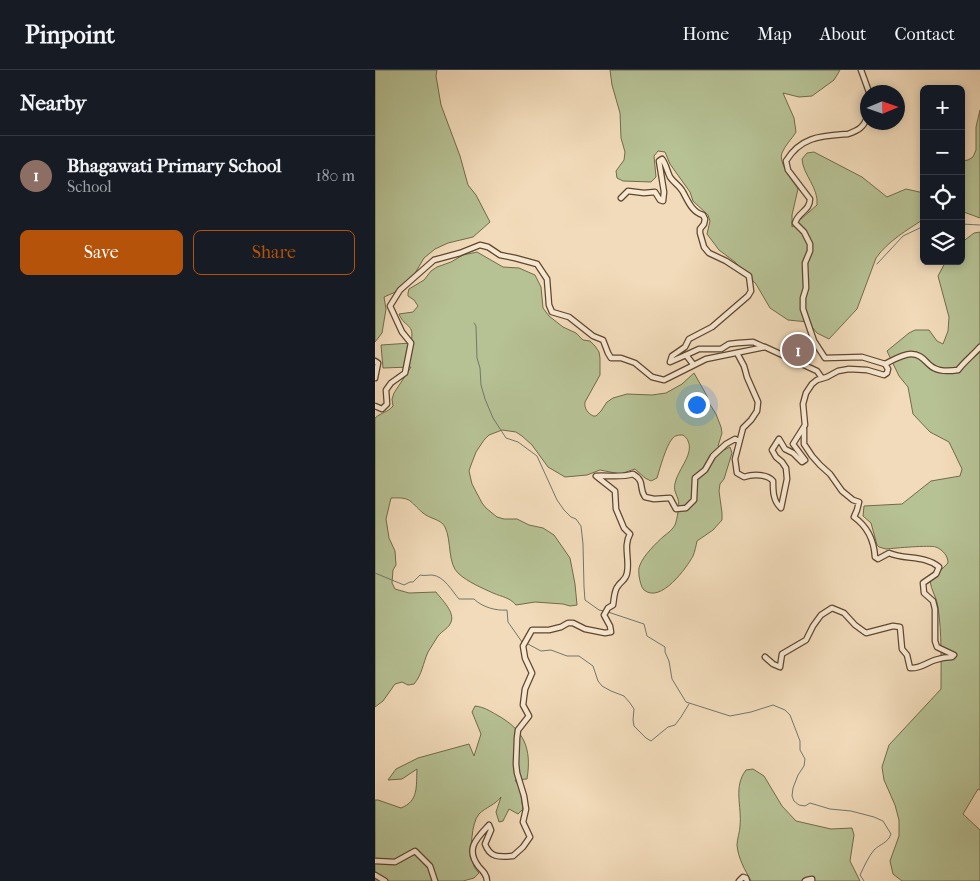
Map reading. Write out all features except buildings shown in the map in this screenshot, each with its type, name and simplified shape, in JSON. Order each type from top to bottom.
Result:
[{"type":"street","points":[[861,70],[866,85]]},
{"type":"street","points":[[860,128],[848,134],[818,137],[807,141],[793,151],[786,161],[788,170],[810,198],[810,204],[807,209],[797,216],[795,223],[804,232],[810,244],[805,263],[806,288],[802,302],[814,341],[825,358],[862,357],[885,364],[909,354],[917,355],[934,368],[947,371],[958,370],[980,347]]},
{"type":"street","points":[[621,198],[628,191],[655,192],[660,200],[663,201],[664,192],[659,161],[662,159],[670,176],[681,188],[694,210],[703,215],[705,219],[700,229],[704,247],[709,253],[727,260],[749,276],[751,291],[747,296],[712,327],[689,338],[685,347],[672,356],[670,362],[699,349],[721,349],[729,344],[753,342],[817,371],[822,378]]},
{"type":"street","points":[[375,406],[382,408],[387,404],[386,390],[391,382],[405,373],[411,343],[402,332],[390,306],[400,290],[434,260],[461,254],[480,245],[488,247],[500,255],[537,264],[547,279],[549,305],[552,312],[569,318],[593,336],[603,340],[611,358],[621,358],[635,363],[651,377],[664,380],[706,359],[765,347]]},
{"type":"street","points":[[737,353],[758,402],[757,412],[743,428],[739,441],[735,459],[737,473],[744,477],[752,475],[770,478],[773,481],[776,503],[781,508],[787,479],[786,468],[772,450],[779,439],[785,448],[802,462],[805,460],[793,444],[805,425]]},
{"type":"street","points":[[686,355],[693,364]]},
{"type":"street","points":[[375,361],[378,363],[375,378]]},
{"type":"street","points":[[765,657],[773,664],[780,666],[782,654],[806,640],[821,615],[832,608],[844,613],[866,633],[893,626],[900,627],[902,649],[913,669],[954,655],[937,646],[935,641],[935,609],[933,601],[925,593],[923,583],[936,574],[939,568],[936,565],[913,557],[897,556],[889,553],[878,559],[875,557],[873,541],[868,532],[854,517],[859,502],[853,500],[842,491],[830,474],[819,465],[804,444],[803,404],[812,384],[837,371],[849,369],[867,370],[884,375],[888,369],[885,364]]},
{"type":"street","points":[[487,881],[487,877],[472,854],[478,836],[489,825],[491,830],[485,844],[487,850],[491,854],[501,857],[513,856],[530,837],[523,822],[526,809],[516,764],[518,730],[529,716],[523,705],[525,689],[532,673],[525,658],[523,646],[532,630],[549,630],[568,624],[598,632],[611,632],[604,615],[613,605],[617,587],[627,576],[628,560],[626,548],[627,539],[630,534],[624,528],[616,508],[617,498],[615,491],[596,476],[625,477],[633,474],[641,482],[642,493],[645,497],[654,499],[670,498],[676,509],[687,508],[694,500],[695,478],[705,470],[713,456],[726,444],[735,439],[739,441]]},
{"type":"street","points":[[375,861],[395,862],[415,851],[430,866],[435,881]]},
{"type":"street","points":[[375,874],[385,881]]},
{"type":"street","points":[[739,881],[743,877],[747,881]]},
{"type":"street","points":[[805,881],[812,881]]},
{"type":"green space","points":[[375,70],[437,70],[436,76],[441,105],[460,156],[468,185],[476,195],[490,222],[473,237],[448,243],[435,249],[424,258],[411,280],[400,290],[384,297],[386,309],[382,333],[375,342]]},
{"type":"green space","points":[[610,70],[840,70],[834,80],[812,96],[799,97],[783,93],[794,118],[796,132],[785,147],[781,157],[787,172],[798,189],[792,215],[792,227],[817,205],[816,193],[805,171],[802,159],[807,153],[814,152],[862,177],[887,197],[906,189],[920,192],[920,222],[898,236],[876,258],[857,309],[829,339],[817,333],[808,322],[788,320],[770,308],[756,284],[735,262],[719,250],[707,234],[710,221],[708,215],[693,201],[690,192],[670,164],[665,152],[658,151],[654,156],[656,177],[651,182],[623,181],[617,178],[616,171],[624,160],[625,152],[621,138],[620,113]]},
{"type":"green space","points":[[980,110],[980,218],[965,212],[965,160],[973,157],[976,150],[976,127]]},
{"type":"green space","points":[[980,232],[980,790],[978,789],[963,814],[980,830],[980,881],[902,881],[893,874],[890,861],[899,836],[899,820],[895,805],[884,780],[882,767],[889,745],[941,689],[939,617],[930,581],[948,563],[948,560],[941,550],[932,546],[886,549],[879,547],[871,523],[863,516],[864,506],[902,504],[931,481],[960,476],[962,469],[949,442],[930,432],[913,414],[908,387],[899,376],[887,351],[915,330],[929,330],[937,341],[943,344],[948,331],[949,317],[938,276],[944,265],[965,265],[965,240],[974,233]]},
{"type":"green space","points":[[477,252],[503,267],[519,268],[535,275],[541,287],[543,308],[549,316],[563,327],[576,333],[583,340],[590,341],[595,346],[599,352],[600,375],[585,402],[585,407],[593,416],[596,416],[607,402],[613,398],[627,394],[652,395],[666,393],[682,384],[694,373],[721,427],[722,433],[718,446],[724,450],[730,447],[732,453],[724,479],[720,484],[722,520],[713,530],[697,541],[693,556],[673,582],[658,592],[651,593],[642,587],[639,568],[647,553],[675,525],[679,504],[675,486],[689,451],[688,440],[683,435],[672,439],[665,452],[657,478],[651,481],[635,469],[620,474],[600,470],[587,475],[565,477],[548,467],[532,445],[516,432],[502,430],[489,435],[476,452],[471,465],[469,471],[472,484],[482,503],[497,517],[517,519],[529,525],[543,528],[554,535],[570,558],[577,605],[535,602],[516,605],[508,599],[471,582],[455,570],[447,533],[443,524],[426,515],[407,499],[391,498],[386,519],[389,538],[395,551],[396,565],[393,570],[392,583],[395,589],[409,593],[436,592],[447,606],[452,618],[450,624],[438,636],[428,652],[421,673],[414,684],[408,685],[402,682],[395,684],[383,701],[375,707],[375,418],[393,406],[392,399],[394,393],[411,367],[383,368],[381,345],[411,343],[411,329],[401,319],[399,314],[413,312],[418,306],[408,296],[409,289],[424,280],[437,267],[463,255]]},
{"type":"green space","points":[[475,706],[487,709],[506,721],[514,727],[524,741],[528,758],[527,779],[515,780],[520,788],[523,809],[518,814],[509,809],[503,821],[499,822],[496,812],[501,797],[476,818],[472,838],[472,852],[473,863],[479,873],[474,878],[463,881],[375,881],[375,800],[401,808],[407,805],[414,797],[417,769],[402,779],[388,780],[396,769],[418,758],[469,744],[474,756],[481,734],[472,712]]},
{"type":"green space","points":[[753,769],[764,776],[782,806],[796,821],[831,829],[852,828],[854,835],[850,861],[860,881],[751,881],[740,859],[737,845],[740,826],[740,783],[746,770]]},
{"type":"waterway","points":[[965,224],[980,225]]},
{"type":"waterway","points":[[877,264],[903,236],[920,228]]},
{"type":"waterway","points":[[474,323],[476,326],[477,358],[480,368],[481,385],[493,418],[506,438],[518,442],[537,456],[557,500],[564,510],[576,519],[581,526],[585,600],[599,610],[604,611]]},
{"type":"waterway","points":[[375,573],[404,585],[413,582],[420,575],[436,576],[447,584],[459,599],[474,599],[489,608],[507,610],[508,622],[522,642]]},
{"type":"waterway","points":[[608,612],[644,624],[647,636],[665,647],[672,679],[686,702],[730,716],[773,705],[785,710],[790,715],[800,741],[800,750],[805,759],[804,766],[793,788],[792,796],[794,801],[799,805],[805,806],[810,803],[830,809],[851,811],[874,817],[883,821],[891,834],[886,841],[874,850],[868,859],[860,875],[864,881]]},
{"type":"waterway","points":[[526,643],[541,651],[551,650],[567,656],[579,656],[593,666],[598,681],[602,686],[624,696],[630,703],[634,709],[634,726],[651,741],[668,727],[675,725],[689,704]]},
{"type":"place","name":"Bhagawati Primary School","points":[[798,350]]}]
